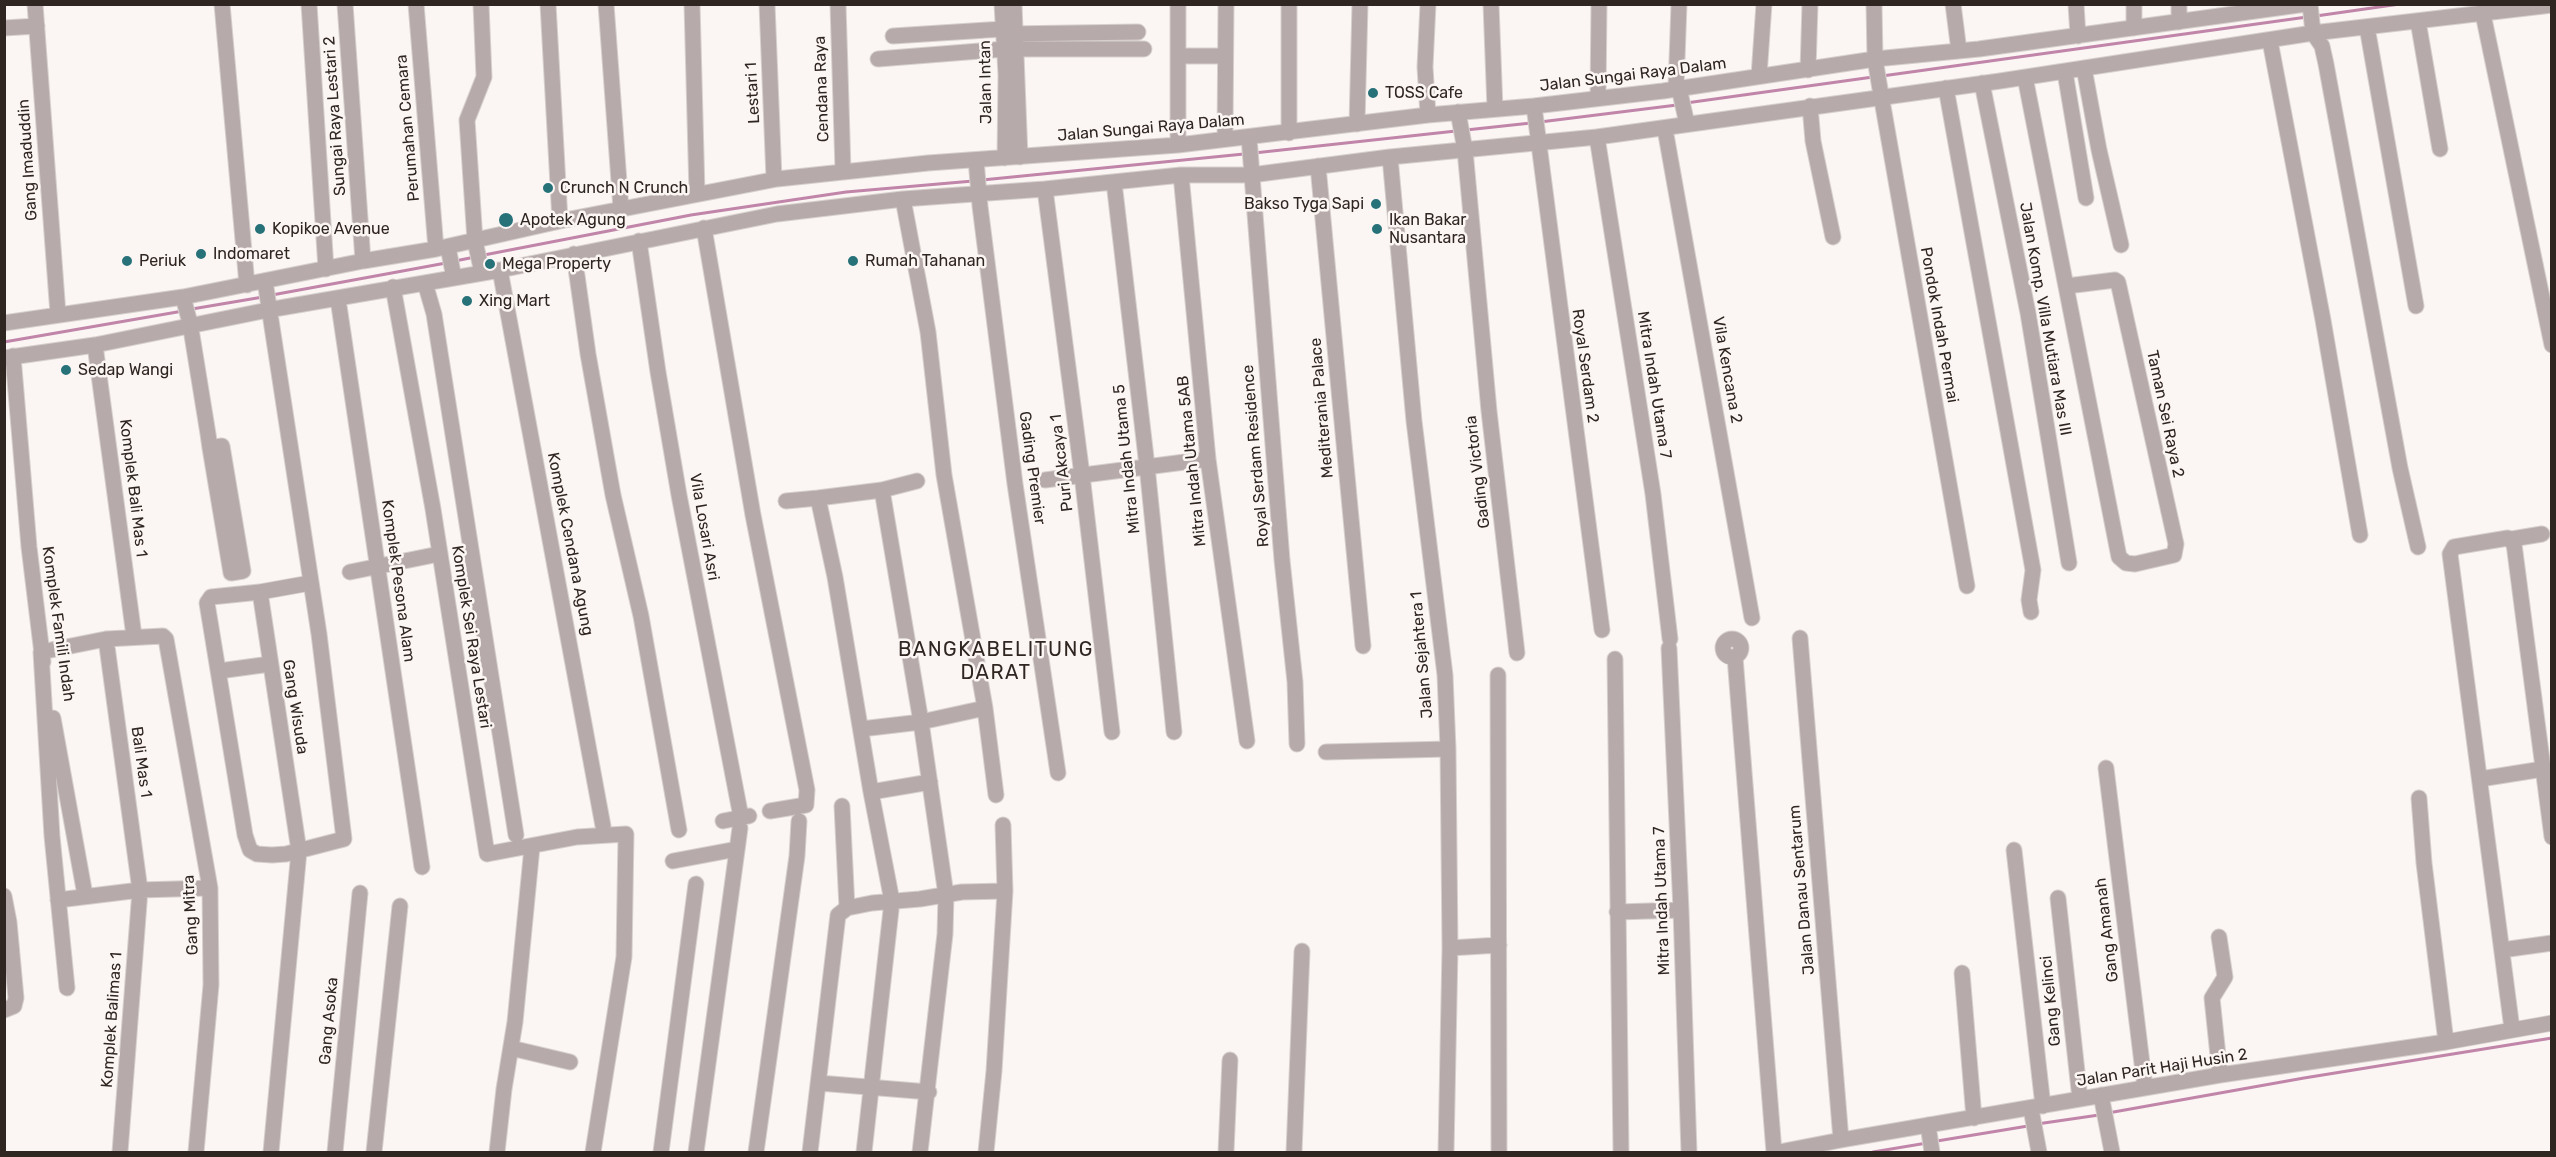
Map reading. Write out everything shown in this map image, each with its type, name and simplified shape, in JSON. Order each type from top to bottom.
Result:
[{"type":"street","name":"Gang Imaduddin","points":[[36,4],[58,314]]},
{"type":"street","points":[[222,4],[247,285]]},
{"type":"street","points":[[309,4],[326,269]]},
{"type":"street","name":"Sungai Raya Lestari 2","points":[[345,4],[363,261]]},
{"type":"street","name":"Perumahan Cemara","points":[[416,4],[444,249],[454,273]]},
{"type":"street","points":[[481,4],[484,77],[467,120],[476,243],[481,267]]},
{"type":"street","points":[[548,4],[560,221]]},
{"type":"street","points":[[606,4],[621,209]]},
{"type":"street","points":[[692,4],[698,193]]},
{"type":"street","name":"Lestari 1","points":[[767,4],[774,179]]},
{"type":"street","name":"Cendana Raya","points":[[838,4],[843,171]]},
{"type":"street","name":"Jalan Intan","points":[[1002,4],[1008,39],[1012,158]]},
{"type":"street","points":[[1008,39],[1014,4]]},
{"type":"street","points":[[1178,4],[1178,145]]},
{"type":"street","points":[[1225,138],[1226,4]]},
{"type":"street","points":[[1289,4],[1289,133]]},
{"type":"street","points":[[1357,124],[1360,4]]},
{"type":"street","points":[[1428,4],[1425,67],[1428,115]]},
{"type":"street","points":[[1491,4],[1495,109]]},
{"type":"street","points":[[1598,98],[1599,4]]},
{"type":"street","points":[[1679,4],[1679,90],[1685,119]]},
{"type":"street","points":[[1759,76],[1764,4]]},
{"type":"street","points":[[1808,70],[1810,4]]},
{"type":"street","name":"Pondok Indah Permai","points":[[1874,4],[1876,64],[1966,586]]},
{"type":"street","points":[[1953,4],[1959,51]]},
{"type":"street","points":[[2076,4],[2078,36]]},
{"type":"street","points":[[2134,4],[2134,28]]},
{"type":"street","points":[[2179,4],[2179,22]]},
{"type":"street","points":[[9,357],[95,345],[268,310],[425,283],[481,267],[500,270],[777,214],[903,199],[1045,189],[1181,175],[1318,166],[1390,157],[1463,143],[1536,123],[1597,137],[1665,129],[1685,119],[1810,106],[1881,94],[2066,72],[2270,41],[2312,30],[2367,27],[2552,5]]},
{"type":"street","points":[[2309,6],[2312,30],[2322,46],[2326,64],[2400,468],[2418,547]]},
{"type":"street","name":"Jalan Sungai Raya Dalam","points":[[4,323],[58,314],[184,301],[247,285],[363,261],[476,243],[560,221],[774,179],[843,171],[977,163],[1012,158],[1178,145],[1225,138],[1249,141],[1357,124],[1428,115],[1459,116],[1495,109],[1536,123],[1598,98],[1679,90],[1808,70],[1876,64],[2179,22],[2249,8],[2309,6]]},
{"type":"street","points":[[2483,14],[2552,345]]},
{"type":"street","points":[[2418,21],[2440,149]]},
{"type":"street","points":[[4,28],[37,26]]},
{"type":"street","points":[[2367,27],[2416,306]]},
{"type":"street","points":[[878,59],[1008,39],[1138,32]]},
{"type":"street","points":[[892,36],[1008,39],[1144,49]]},
{"type":"street","points":[[2270,41],[2323,320],[2360,535]]},
{"type":"street","points":[[1178,57],[1225,56]]},
{"type":"street","points":[[2084,68],[2098,150],[2121,245]]},
{"type":"street","points":[[2066,72],[2086,198]]},
{"type":"street","name":"Taman Sei Raya 2","points":[[2025,77],[2067,286],[2123,560],[2135,564],[2174,555],[2176,544],[2118,282],[2115,280],[2067,286]]},
{"type":"street","name":"Jalan Komp. Villa Mutiara Mas III","points":[[1982,83],[2028,313],[2069,563]]},
{"type":"street","points":[[1946,88],[2032,570],[2029,600],[2031,612]]},
{"type":"street","points":[[1810,106],[1813,141],[1833,237]]},
{"type":"street","points":[[1459,116],[1463,143]]},
{"type":"street","name":"Royal Serdam 2","points":[[1536,123],[1602,630]]},
{"type":"street","name":"Vila Kencana 2","points":[[1665,129],[1752,618]]},
{"type":"street","name":"Mitra Indah Utama 7","points":[[1597,137],[1653,494],[1670,643],[1682,910],[1689,1152]]},
{"type":"street","name":"Royal Serdam Residence","points":[[1249,141],[1282,560],[1295,682],[1297,744]]},
{"type":"street","name":"Gading Victoria","points":[[1463,143],[1489,411],[1517,653]]},
{"type":"street","name":"Jalan Sejahtera 1","points":[[1390,157],[1414,421],[1444,675],[1448,749],[1450,948],[1446,1152]]},
{"type":"street","name":"Gading Premier","points":[[977,163],[1015,484],[1058,773]]},
{"type":"street","name":"Mediterania Palace","points":[[1318,166],[1363,646]]},
{"type":"street","name":"Mitra Indah Utama 5AB","points":[[1181,175],[1208,459],[1247,741]]},
{"type":"street","name":"Mitra Indah Utama 5","points":[[1114,182],[1147,466],[1174,732]]},
{"type":"street","name":"Puri Akcaya 1","points":[[1045,189],[1112,732]]},
{"type":"street","points":[[903,199],[928,332],[944,475],[985,708],[996,795]]},
{"type":"street","points":[[704,228],[753,514],[807,790],[806,805],[770,811]]},
{"type":"street","name":"Vila Losari Asri","points":[[639,241],[658,372],[680,495],[743,820],[737,849],[696,1152]]},
{"type":"street","points":[[574,254],[612,495],[641,616],[679,830]]},
{"type":"street","name":"Komplek Cendana Agung","points":[[500,270],[603,826]]},
{"type":"street","points":[[265,282],[310,583],[344,839],[299,851],[272,855],[256,854],[250,850],[238,795],[208,599],[310,583]]},
{"type":"street","points":[[425,283],[434,314],[516,835]]},
{"type":"street","name":"Komplek Sei Raya Lestari","points":[[393,287],[433,509],[487,854],[577,837],[626,834],[624,957],[593,1152]]},
{"type":"street","name":"Komplek Pesona Alam","points":[[338,299],[422,867]]},
{"type":"street","points":[[184,301],[190,325],[210,448],[231,573],[243,571],[222,446],[210,448]]},
{"type":"street","name":"Komplek Bali Mas 1","points":[[95,345],[134,636]]},
{"type":"street","name":"Komplek Famili Indah","points":[[9,357],[41,652],[85,895]]},
{"type":"street","points":[[1045,480],[1208,459]]},
{"type":"street","points":[[786,501],[882,490],[917,481]]},
{"type":"street","points":[[882,490],[921,722],[946,895],[945,934],[929,1092],[920,1152]]},
{"type":"street","points":[[818,498],[835,577],[892,901],[864,1152]]},
{"type":"street","points":[[2512,1029],[2450,554],[2454,547],[2542,534]]},
{"type":"street","points":[[2512,539],[2552,837]]},
{"type":"street","points":[[350,573],[439,554]]},
{"type":"street","name":"Gang Wisuda","points":[[260,592],[299,851],[271,1152]]},
{"type":"street","points":[[66,988],[41,652],[134,636]]},
{"type":"street","name":"Gang Mitra","points":[[134,636],[164,636],[166,642],[210,888],[211,985],[196,1152]]},
{"type":"street","name":"Jalan Danau Sentarum","points":[[1800,638],[1832,1145]]},
{"type":"street","name":"Bali Mas 1","points":[[106,639],[140,890]]},
{"type":"street","points":[[1735,657],[1774,1152]]},
{"type":"street","points":[[1615,659],[1622,1152]]},
{"type":"street","points":[[219,671],[270,664]]},
{"type":"street","points":[[1498,675],[1499,1152]]},
{"type":"street","points":[[861,729],[921,722],[985,708]]},
{"type":"street","points":[[1326,752],[1448,749]]},
{"type":"street","name":"Gang Amanah","points":[[2106,768],[2145,1088]]},
{"type":"street","points":[[2480,779],[2543,769]]},
{"type":"street","points":[[871,792],[930,782]]},
{"type":"street","points":[[2419,798],[2424,863],[2446,1042]]},
{"type":"street","points":[[842,806],[847,908]]},
{"type":"street","points":[[723,820],[743,820]]},
{"type":"street","points":[[756,1152],[797,856],[799,821]]},
{"type":"street","points":[[986,1152],[994,1071],[1005,891],[1004,825]]},
{"type":"street","points":[[497,1152],[528,905],[532,847]]},
{"type":"street","points":[[673,861],[737,849]]},
{"type":"street","points":[[2014,850],[2038,1152]]},
{"type":"street","points":[[661,1152],[696,884]]},
{"type":"street","points":[[58,900],[140,890],[210,888]]},
{"type":"street","name":"Komplek Balimas 1","points":[[120,1152],[140,890]]},
{"type":"street","points":[[810,1152],[838,915],[847,908],[892,901],[962,892],[1005,891]]},
{"type":"street","name":"Gang Asoka","points":[[335,1152],[360,893]]},
{"type":"street","points":[[4,896],[9,921],[16,998],[15,1004],[7,1009]]},
{"type":"street","name":"Gang Kelinci","points":[[2058,898],[2080,1099]]},
{"type":"street","points":[[374,1152],[400,906]]},
{"type":"street","points":[[1617,912],[1682,910]]},
{"type":"street","points":[[2219,937],[2225,977],[2212,998],[2220,1075]]},
{"type":"street","points":[[2502,950],[2552,943]]},
{"type":"street","points":[[1450,948],[1499,945]]},
{"type":"street","points":[[1294,1152],[1302,951]]},
{"type":"street","points":[[1962,973],[1974,1118]]},
{"type":"street","name":"Jalan Parit Haji Husin 2","points":[[1779,1152],[1832,1145],[1974,1118],[2035,1117],[2080,1099],[2104,1108],[2145,1088],[2446,1042],[2552,1023]]},
{"type":"street","points":[[511,1048],[570,1062]]},
{"type":"street","points":[[1226,1152],[1230,1060]]},
{"type":"street","points":[[819,1083],[929,1092]]},
{"type":"street","points":[[2104,1108],[2112,1152]]},
{"type":"street","points":[[1928,1128],[1931,1150]]},
{"type":"waterway","points":[[2316,16],[2400,4]]},
{"type":"waterway","points":[[1882,76],[2307,17]]},
{"type":"waterway","points":[[1686,103],[1873,77]]},
{"type":"waterway","points":[[1540,122],[1677,105]]},
{"type":"waterway","points":[[1466,130],[1531,123]]},
{"type":"waterway","points":[[1254,153],[1456,131]]},
{"type":"waterway","points":[[982,180],[1244,154]]},
{"type":"waterway","points":[[484,255],[691,215],[846,192],[973,181]]},
{"type":"waterway","points":[[455,261],[475,257]]},
{"type":"waterway","points":[[272,295],[446,263]]},
{"type":"waterway","points":[[192,309],[263,297]]},
{"type":"waterway","points":[[4,342],[183,311]]},
{"type":"waterway","points":[[2108,1113],[2304,1078],[2552,1038]]},
{"type":"waterway","points":[[2037,1124],[2099,1115]]},
{"type":"waterway","points":[[1937,1141],[2028,1126]]},
{"type":"waterway","points":[[1873,1152],[1927,1143]]},
{"type":"place","name":"TOSS Cafe","points":[[1373,93]]},
{"type":"place","name":"Crunch N Crunch","points":[[548,188]]},
{"type":"place","name":"Bakso Tyga Sapi","points":[[1376,204]]},
{"type":"place","name":"Apotek Agung","points":[[506,220]]},
{"type":"place","name":"Kopikoe Avenue","points":[[260,229]]},
{"type":"place","name":"Ikan Bakar Nusantara","points":[[1377,229]]},
{"type":"place","name":"Indomaret","points":[[201,254]]},
{"type":"place","name":"Periuk","points":[[127,261]]},
{"type":"place","name":"Rumah Tahanan","points":[[853,261]]},
{"type":"place","name":"Mega Property","points":[[490,264]]},
{"type":"place","name":"Xing Mart","points":[[467,301]]},
{"type":"place","name":"Sedap Wangi","points":[[66,370]]},
{"type":"district","name":"BANGKABELITUNG DARAT","points":[[996,662]]}]
